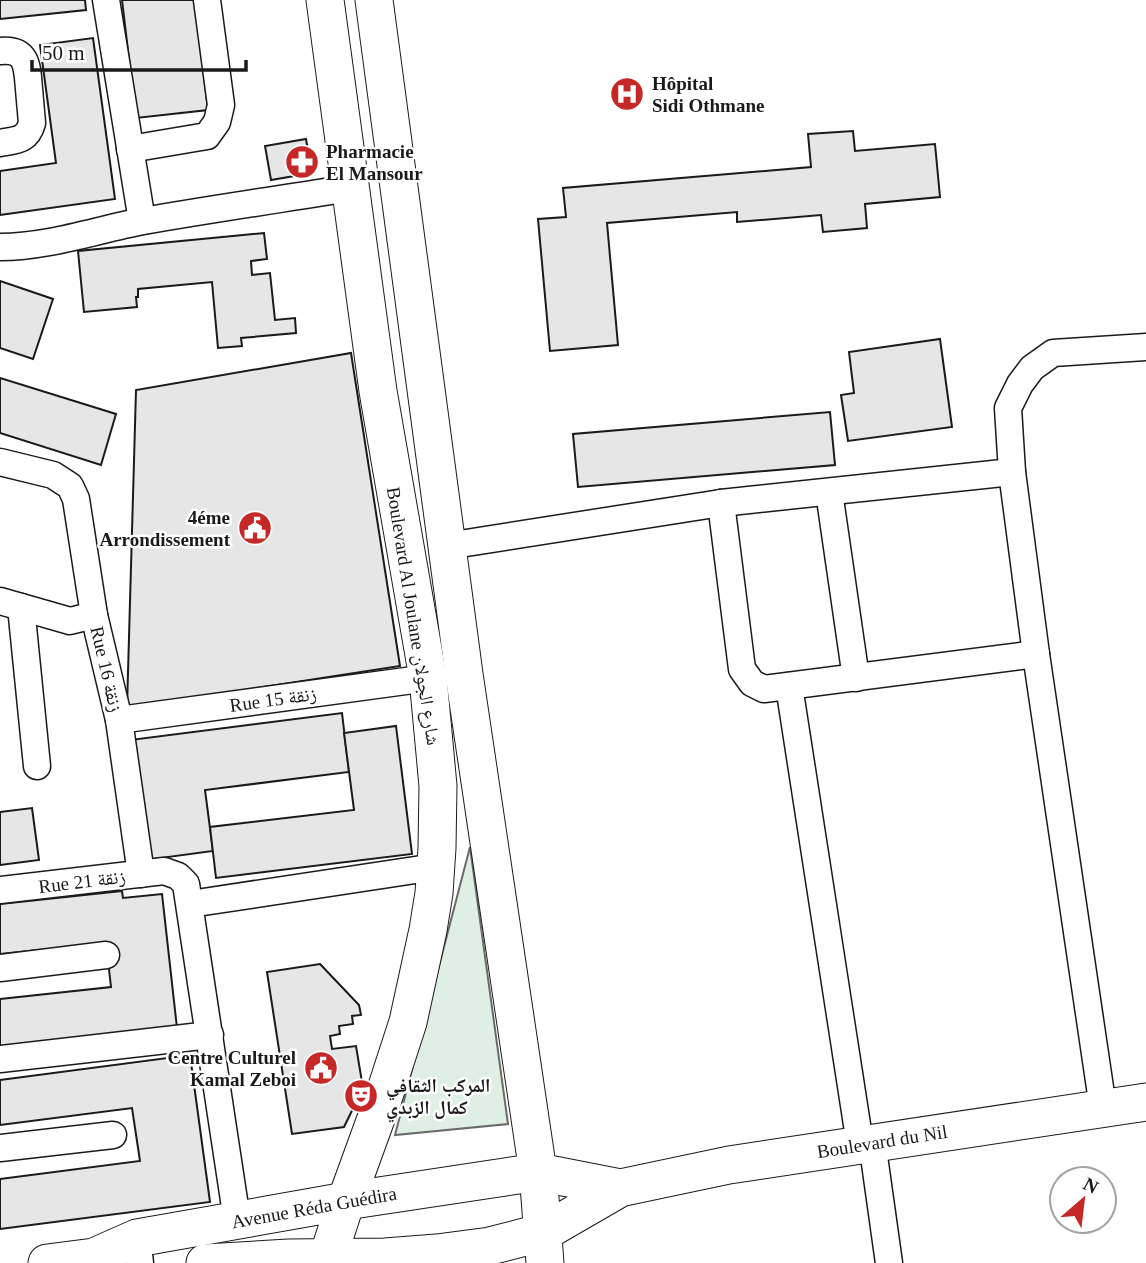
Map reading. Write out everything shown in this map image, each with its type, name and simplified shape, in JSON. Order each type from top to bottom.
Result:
[{"type":"main road","name":"Boulevard Al Joulane شارع الجولان","points":[[325,0],[378,391],[428,678],[438,786],[434,893],[408,1022],[327,1260]]},
{"type":"main road","name":"Boulevard Al Joulane شارع الجولان","points":[[374,0],[466,688],[538,1172],[544,1247]]},
{"type":"main road","name":"Boulevard du Nil","points":[[538,1172],[620,1188],[729,1165],[1146,1102]]},
{"type":"main road","name":"Avenue Réda Guédira","points":[[47,1263],[122,1255],[237,1220],[346,1200],[538,1172]]},
{"type":"main road","name":"Boulevard du Nil","points":[[544,1247],[620,1188]]},
{"type":"main road","name":"Avenue Réda Guédira","points":[[205,1263],[386,1257],[490,1246],[544,1247]]},
{"type":"street","points":[[106,0],[142,221]]},
{"type":"street","points":[[130,149],[207,136],[217,122],[221,105],[207,0]]},
{"type":"street","points":[[0,51],[10,50],[20,54],[27,63],[32,124],[25,137],[0,143]]},
{"type":"street","points":[[0,247],[50,241],[142,221],[350,188]]},
{"type":"street","points":[[1103,1108],[1036,654],[1012,472],[1008,408],[1032,368],[1053,353],[1146,347]]},
{"type":"street","name":"Rue 16 زنقة","points":[[0,462],[53,475],[70,486],[76,499],[94,615],[153,872]]},
{"type":"street","points":[[447,546],[721,503],[1012,472]]},
{"type":"street","points":[[829,492],[856,678]]},
{"type":"street","points":[[721,503],[743,669],[752,682],[764,689],[1036,654]]},
{"type":"street","points":[[37,766],[11,604],[70,621],[94,615]]},
{"type":"street","name":"Rue 15 زنقة","points":[[119,720],[428,678]]},
{"type":"street","points":[[789,686],[866,1143],[889,1263]]},
{"type":"street","points":[[190,904],[435,867]]},
{"type":"street","points":[[153,872],[178,876],[186,884],[237,1220]]},
{"type":"street","name":"Rue 21 زنقة","points":[[0,890],[153,872]]},
{"type":"street","points":[[0,968],[106,955]]},
{"type":"street","points":[[0,1059],[210,1035]]},
{"type":"street","points":[[0,1149],[113,1135]]},
{"type":"green space","points":[[470,847],[508,1124],[395,1135]]},
{"type":"building","points":[[0,0],[85,0],[86,10],[0,19]]},
{"type":"building","points":[[122,0],[195,0],[208,110],[136,118]]},
{"type":"building","points":[[93,38],[115,199],[0,215],[0,171],[56,163],[40,45]]},
{"type":"building","points":[[853,131],[855,151],[935,144],[940,197],[865,204],[867,228],[823,232],[821,215],[737,222],[737,212],[607,223],[618,345],[550,351],[538,219],[566,217],[563,188],[811,167],[808,134]]},
{"type":"building","points":[[306,139],[312,173],[271,180],[265,146]]},
{"type":"building","points":[[264,233],[267,259],[251,261],[252,275],[270,273],[275,320],[295,318],[296,333],[241,338],[242,346],[218,348],[212,282],[138,289],[137,307],[84,312],[78,251]]},
{"type":"building","points":[[0,281],[53,299],[33,359],[0,348]]},
{"type":"building","points":[[940,339],[952,427],[848,441],[841,395],[854,393],[849,352]]},
{"type":"building","name":"4éme Arrondissement","points":[[351,353],[400,666],[127,708],[136,390]]},
{"type":"building","points":[[0,378],[116,414],[101,465],[0,433]]},
{"type":"building","points":[[830,412],[835,465],[578,487],[573,434]]},
{"type":"building","points":[[342,713],[349,772],[205,790],[213,851],[146,860],[130,740]]},
{"type":"building","points":[[396,726],[412,854],[216,878],[210,827],[354,810],[344,733]]},
{"type":"building","points":[[32,808],[39,860],[0,865],[0,812]]},
{"type":"building","points":[[122,891],[123,898],[162,894],[177,1028],[0,1048],[0,999],[111,987],[106,943],[0,954],[0,904]]},
{"type":"building","name":"Centre Culturel Kamal Zeboi","points":[[320,964],[359,1005],[361,1015],[352,1016],[353,1024],[339,1026],[340,1034],[330,1036],[332,1049],[356,1046],[363,1088],[344,1127],[292,1134],[267,972]]},
{"type":"building","points":[[190,1055],[210,1202],[0,1229],[0,1179],[140,1161],[132,1108],[0,1125],[0,1080]]},
{"type":"place","name":"Hôpital Sidi Othmane","points":[[627,94]]},
{"type":"place","name":"Pharmacie El Mansour","points":[[302,162]]},
{"type":"place","name":"4éme Arrondissement","points":[[255,528]]},
{"type":"place","name":"Centre Culturel Kamal Zeboi","points":[[321,1068]]},
{"type":"place","name":"المركب الثقافي كمال الزبدي","points":[[361,1096]]}]
